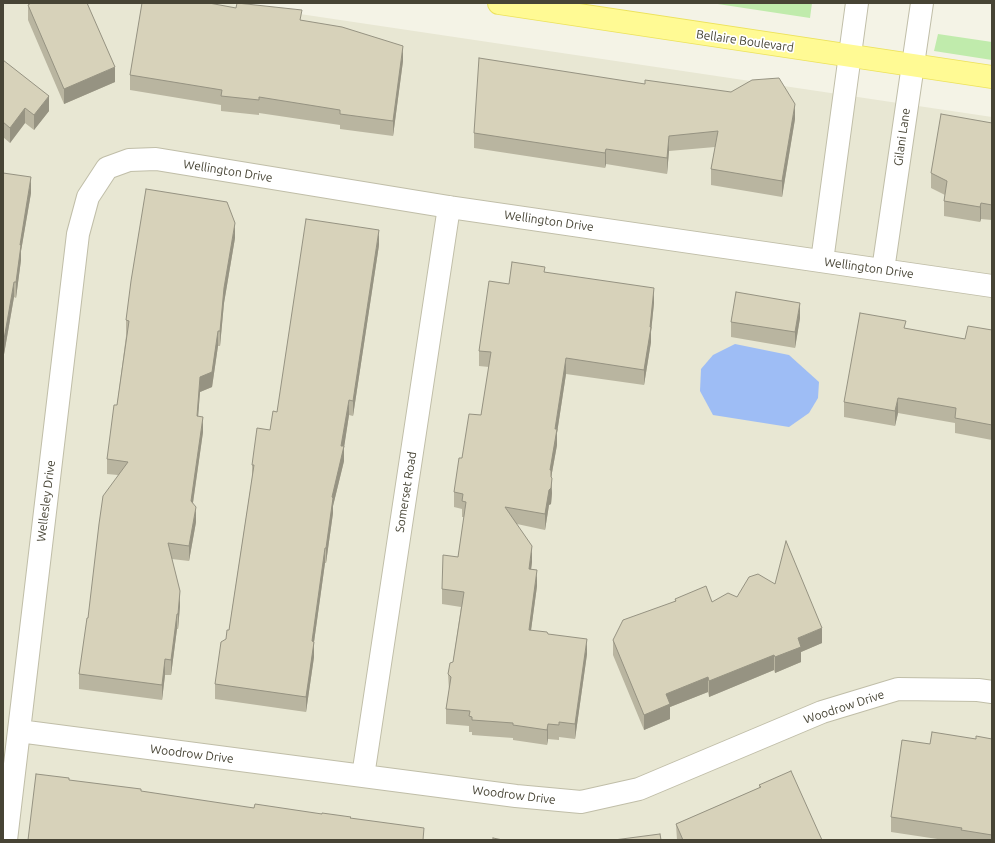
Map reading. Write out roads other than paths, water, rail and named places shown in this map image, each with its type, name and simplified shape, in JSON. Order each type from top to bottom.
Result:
[{"type":"main road","name":"Bellaire Boulevard","points":[[499,3],[992,77]]},
{"type":"street","points":[[822,261],[857,3]]},
{"type":"street","name":"Gilani Lane","points":[[883,270],[922,3]]},
{"type":"street","name":"Wellington Drive","points":[[107,168],[129,160],[156,159],[449,207],[992,286]]},
{"type":"street","name":"Wellesley Drive","points":[[6,840],[78,234],[88,197],[107,168]]},
{"type":"street","name":"Somerset Road","points":[[363,776],[449,207]]},
{"type":"street","name":"Woodrow Drive","points":[[19,731],[516,796],[581,802],[640,789],[822,712],[898,689],[978,690],[992,692]]},
{"type":"water","points":[[735,344],[789,355],[819,382],[818,398],[809,413],[789,427],[713,415],[700,391],[701,369],[713,355]]}]
